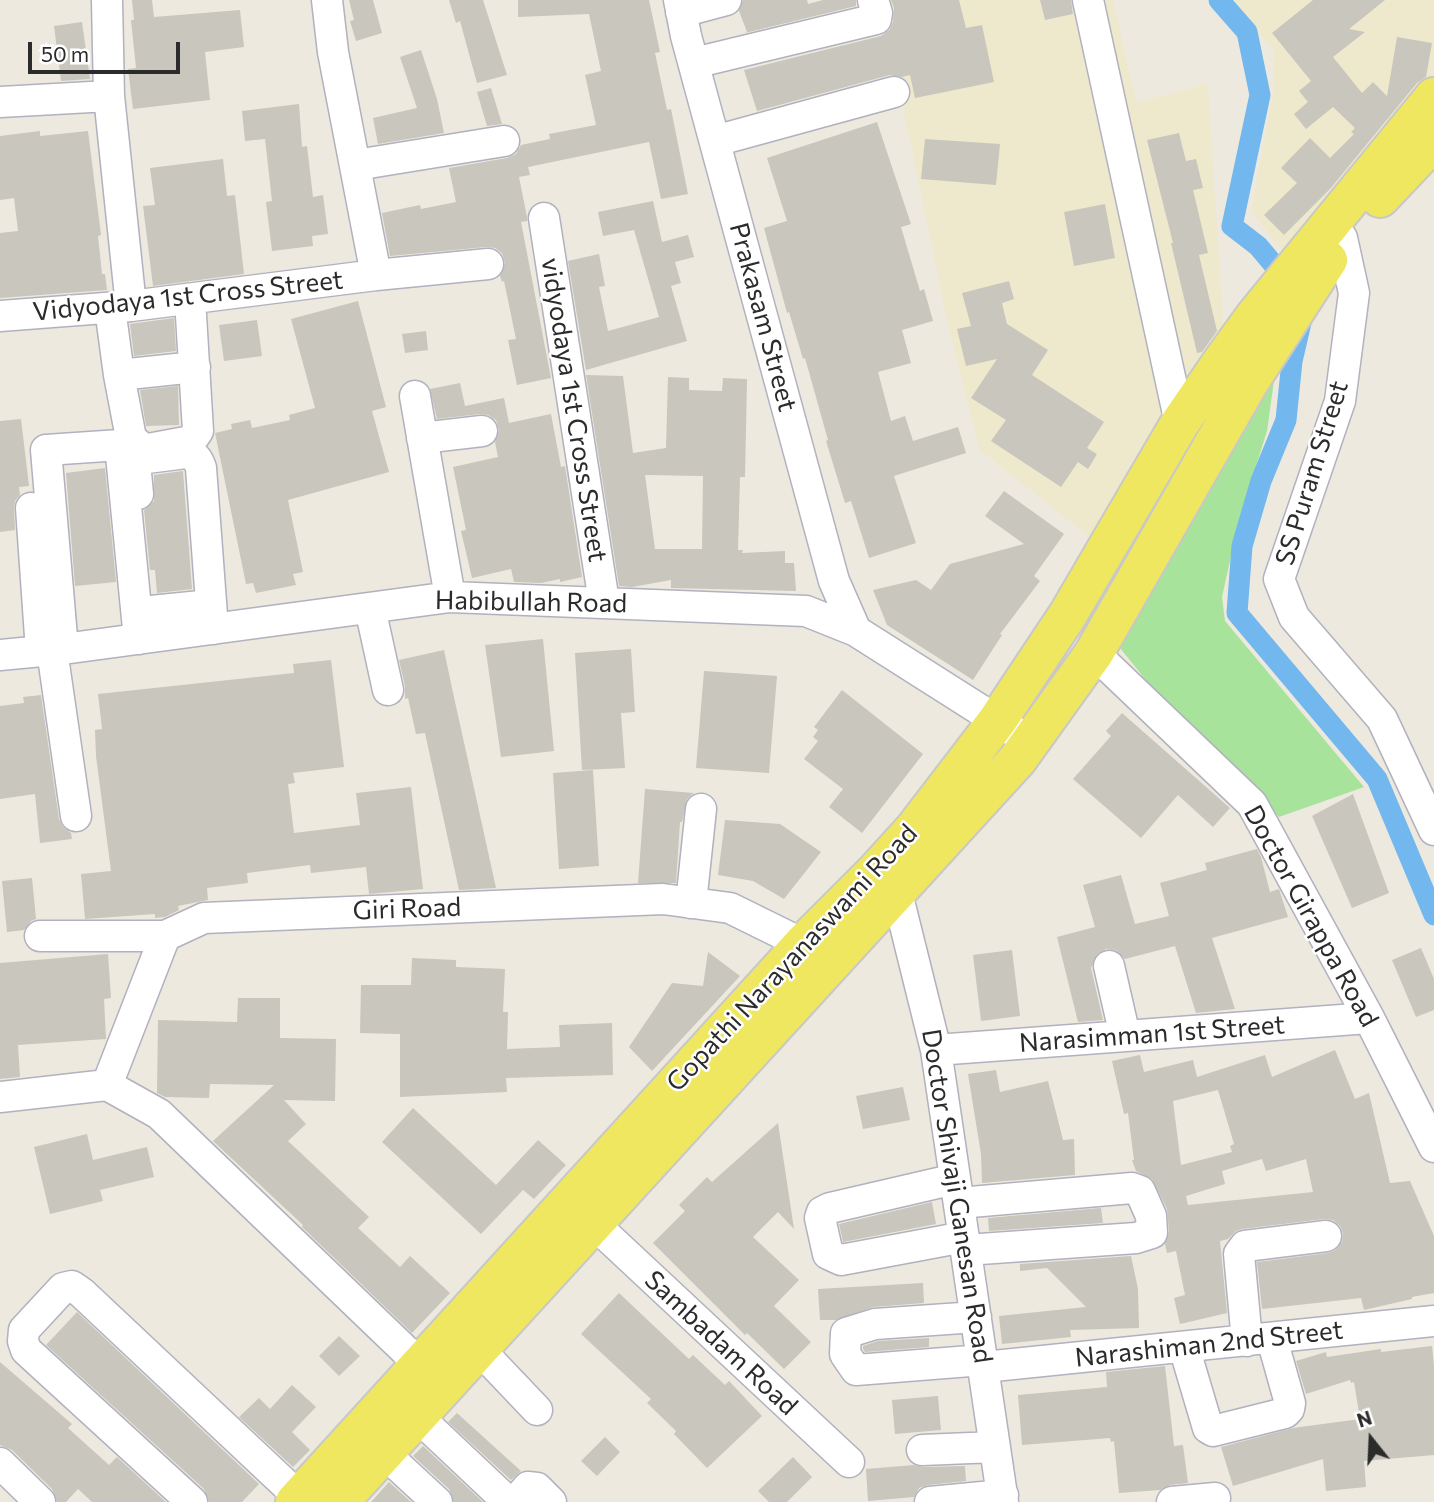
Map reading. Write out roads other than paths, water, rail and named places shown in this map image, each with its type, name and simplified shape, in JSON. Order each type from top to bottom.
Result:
[{"type":"main road","points":[[1235,373],[1255,316],[1342,239],[1423,138],[1434,97]]},
{"type":"main road","points":[[1235,373],[1311,266],[1423,138]]},
{"type":"main road","name":"Gopathi Narayanaswami Road","points":[[339,1502],[417,1416],[431,1376],[479,1349],[593,1223],[887,882],[915,828],[997,721],[1067,616],[1180,423],[1235,373]]},
{"type":"main road","name":"Gopathi Narayanaswami Road","points":[[297,1500],[431,1376],[803,944],[887,882],[1002,778],[1094,653],[1130,588],[1235,373]]},
{"type":"main road","points":[[1096,568],[1130,588]]},
{"type":"street","points":[[107,0],[109,96],[121,307],[119,375],[131,438],[142,448],[191,441],[198,431],[190,299]]},
{"type":"street","points":[[327,0],[333,52],[376,275]]},
{"type":"street","points":[[680,6],[726,0]]},
{"type":"street","points":[[694,63],[876,19],[873,0]]},
{"type":"street","points":[[1088,0],[1180,423]]},
{"type":"street","name":"Prakasam Street","points":[[680,6],[834,581],[856,631]]},
{"type":"street","points":[[715,141],[894,92]]},
{"type":"street","points":[[0,102],[109,96]]},
{"type":"street","points":[[356,165],[503,141]]},
{"type":"street","name":"vidyodaya 1st Cross Street","points":[[544,218],[604,602]]},
{"type":"street","name":"SS Puram Street","points":[[1342,239],[1354,293],[1340,401],[1279,579],[1294,617],[1382,719],[1434,830]]},
{"type":"street","name":"Vidyodaya 1st Cross Street","points":[[0,316],[121,307],[376,275],[488,264]]},
{"type":"street","points":[[119,375],[195,367]]},
{"type":"street","points":[[415,396],[450,597]]},
{"type":"street","points":[[422,438],[482,431]]},
{"type":"street","points":[[52,650],[46,450],[120,445],[148,629]]},
{"type":"street","points":[[148,629],[135,463],[146,456],[186,453],[193,454],[198,460],[201,468],[212,617]]},
{"type":"street","points":[[30,491],[76,816]]},
{"type":"street","name":"Habibullah Road","points":[[0,655],[52,650],[212,617],[370,608],[450,597],[806,611],[856,631],[1030,742]]},
{"type":"street","points":[[370,608],[388,690]]},
{"type":"street","name":"Doctor Girappa Road","points":[[1094,653],[1252,804],[1369,1017],[1434,1147]]},
{"type":"street","points":[[691,903],[701,809]]},
{"type":"street","name":"Doctor Shivaji Ganesan Road","points":[[887,882],[936,1049],[1003,1499]]},
{"type":"street","name":"Giri Road","points":[[165,936],[204,918],[663,899],[730,908],[803,944]]},
{"type":"street","points":[[40,936],[165,936],[107,1085]]},
{"type":"street","points":[[1109,966],[1125,1036]]},
{"type":"street","name":"Narasimman 1st Street","points":[[936,1049],[1369,1017]]},
{"type":"street","points":[[0,1097],[107,1085],[159,1114],[431,1376]]},
{"type":"street","points":[[1132,1188],[1140,1191],[1151,1216],[1152,1233],[1136,1238],[965,1243],[841,1260],[828,1254],[820,1218],[822,1212],[831,1208],[957,1191],[1132,1188]]},
{"type":"street","name":"Sambadam Road","points":[[593,1223],[849,1462]]},
{"type":"street","points":[[1184,1347],[1207,1426],[1213,1431],[1285,1413],[1290,1403],[1260,1340],[1239,1254],[1245,1246],[1326,1236]]},
{"type":"street","points":[[192,1502],[26,1350],[24,1330],[63,1288],[72,1286],[82,1293],[297,1500]]},
{"type":"street","name":"Narashiman 2nd Street","points":[[976,1317],[875,1324],[846,1333],[845,1354],[856,1370],[983,1363],[1260,1340],[1434,1321]]},
{"type":"street","points":[[479,1349],[537,1410]]},
{"type":"street","points":[[417,1416],[510,1500],[528,1487],[537,1488],[551,1502]]},
{"type":"street","points":[[922,1450],[995,1447]]},
{"type":"street","points":[[384,1453],[437,1502]]},
{"type":"street","points":[[0,1463],[40,1502]]},
{"type":"street","points":[[1172,1502],[1216,1498]]},
{"type":"street","points":[[930,1502],[1003,1499]]},
{"type":"waterway","points":[[1219,0],[1247,32],[1260,95],[1232,226],[1258,246],[1290,284]]},
{"type":"waterway","points":[[1302,318],[1292,361],[1286,420],[1261,481],[1242,546],[1237,613],[1377,779],[1434,915]]}]
